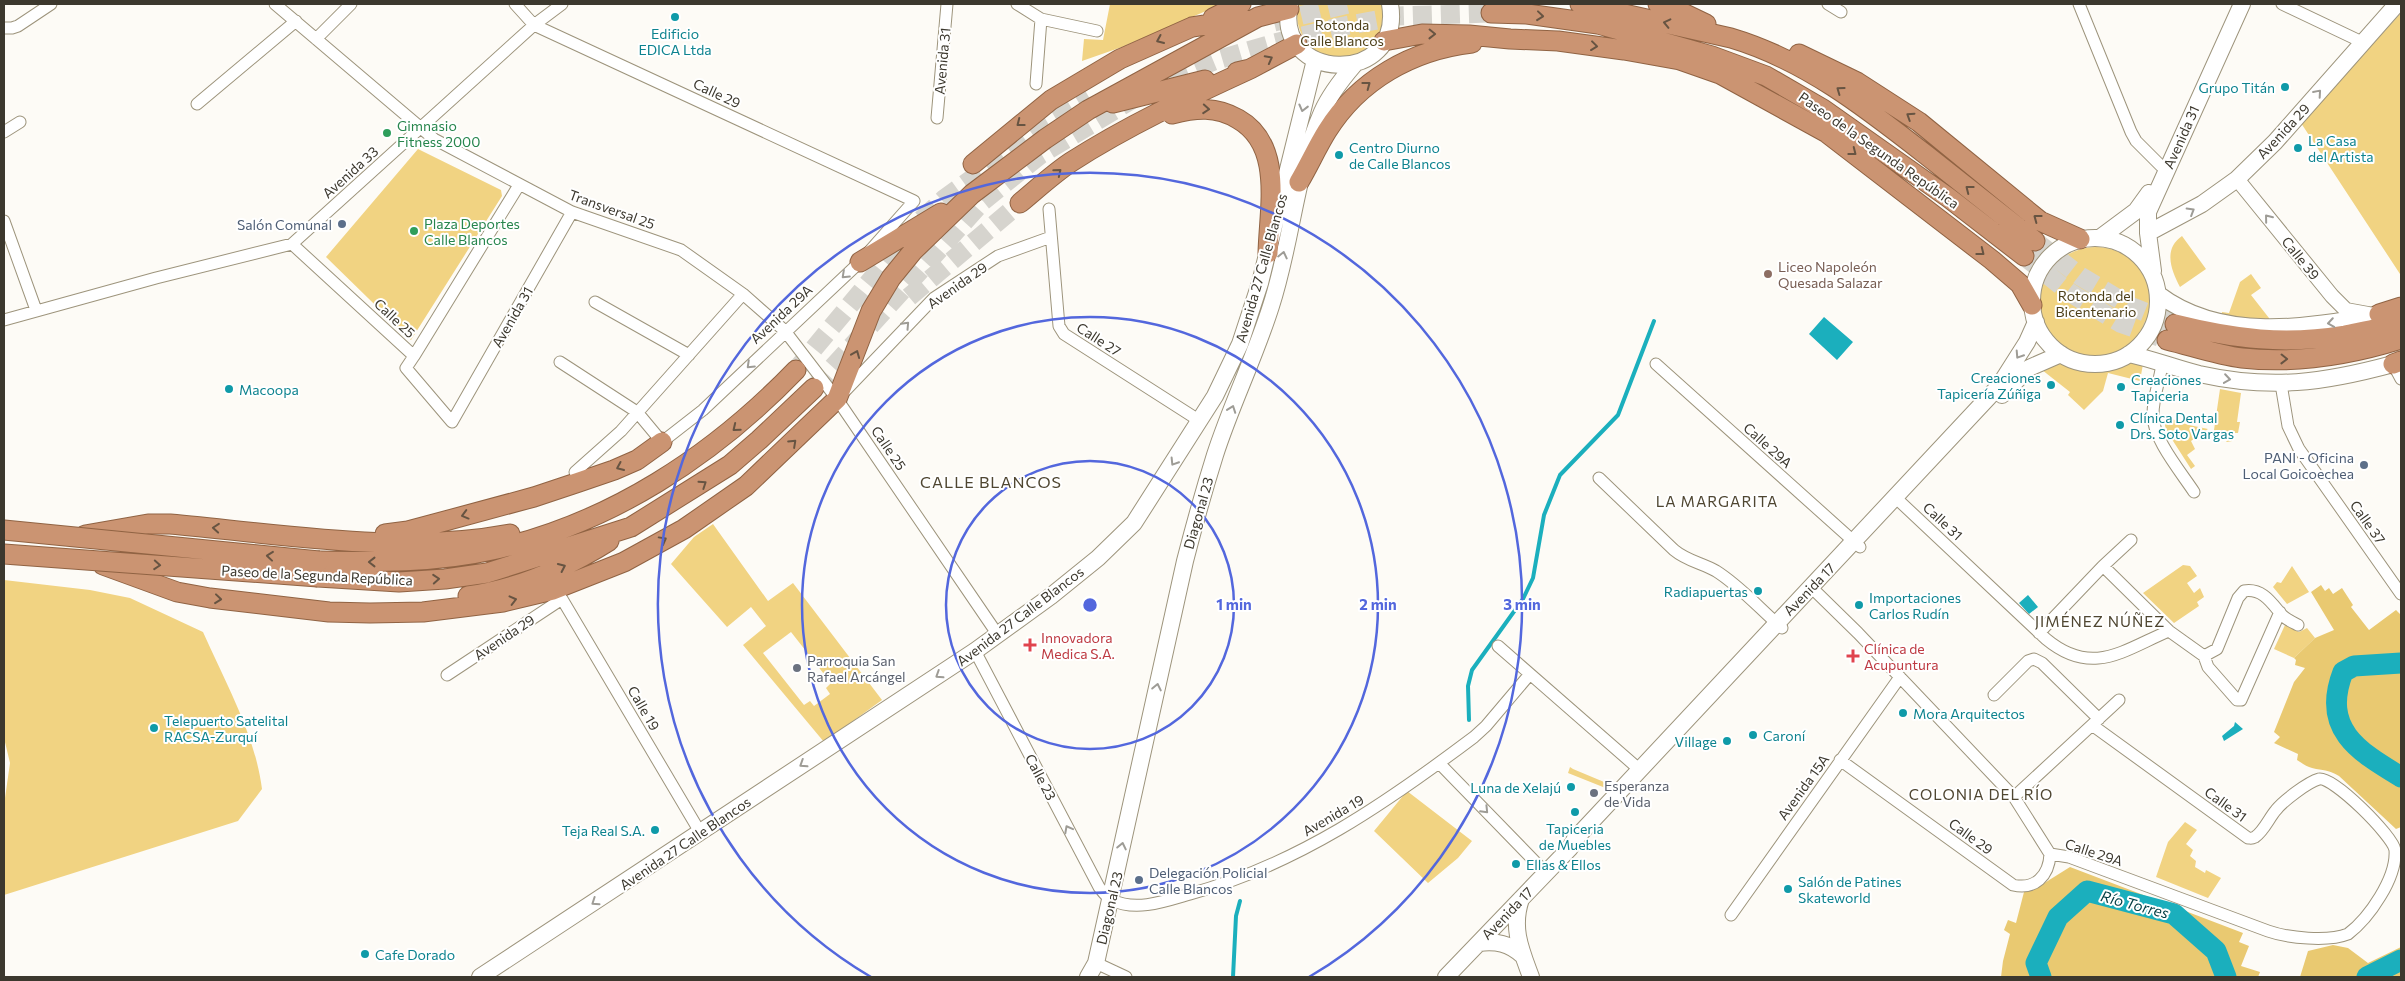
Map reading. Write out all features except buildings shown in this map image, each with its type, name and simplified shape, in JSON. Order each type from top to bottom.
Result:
[{"type":"highway","points":[[973,164],[1050,100],[1088,76],[1163,38],[1192,27],[1241,4]]},
{"type":"highway","name":"Paseo de la Segunda República","points":[[1491,13],[1545,16],[1598,24],[1712,56],[1766,76],[1823,108],[1948,198],[2029,249],[1884,122],[1833,85],[1796,64],[1752,44],[1731,38],[1580,4]]},
{"type":"highway","points":[[1658,4],[1681,12],[1731,38]]},
{"type":"highway","points":[[860,262],[972,194],[1044,139],[1088,110],[1258,17],[1290,6]]},
{"type":"highway","points":[[1192,27],[1258,17]]},
{"type":"highway","points":[[1384,41],[1422,34],[1469,35],[1558,41],[1680,60],[1720,74],[1829,134]]},
{"type":"highway","points":[[1300,182],[1327,131],[1362,88],[1414,57],[1441,48],[1510,39]]},
{"type":"highway","points":[[1020,202],[1070,163],[1183,100],[1250,69],[1297,44]]},
{"type":"highway","points":[[1752,44],[1797,53],[1857,82],[1919,122],[2040,221],[2080,239]]},
{"type":"highway","points":[[1712,56],[1786,102],[1992,260],[2020,284],[2034,314]]},
{"type":"highway","points":[[1088,110],[1250,69]]},
{"type":"highway","points":[[1142,122],[1194,108],[1209,108],[1230,114],[1248,124],[1259,136],[1268,154],[1270,172],[1268,252]]},
{"type":"highway","points":[[54,545],[177,592],[210,598],[329,612],[423,612],[503,602],[553,590],[624,562],[684,529],[746,486],[837,399],[871,311],[891,278],[913,250],[972,194]]},
{"type":"highway","points":[[2379,314],[2401,307]]},
{"type":"highway","points":[[2175,324],[2216,334],[2284,341],[2322,338],[2364,331],[2401,321]]},
{"type":"highway","points":[[2167,340],[2242,358],[2302,360],[2370,349],[2401,339]]},
{"type":"highway","name":"Paseo de la Segunda República","points":[[4,554],[318,569],[376,562],[448,558],[492,550],[531,540],[580,521],[630,499],[686,466],[744,422],[796,370]]},
{"type":"highway","name":"Paseo de la Segunda República","points":[[4,530],[318,569],[399,582],[486,573],[631,527],[700,486],[730,465],[814,388]]},
{"type":"highway","points":[[317,537],[408,531],[525,499],[614,470],[637,460],[662,442]]},
{"type":"highway","points":[[54,545],[148,524],[402,544],[487,538],[580,521]]},
{"type":"highway","points":[[273,604],[435,600],[474,595],[548,574],[582,558],[631,527]]},
{"type":"main road","points":[[1290,6],[1290,27],[1297,44],[1315,60],[1334,66],[1354,64],[1371,56],[1384,41],[1391,22],[1390,4]]},
{"type":"main road","name":"Avenida 31","points":[[2102,237],[2136,212],[2152,187],[2232,4]]},
{"type":"main road","name":"Avenida 31","points":[[2154,276],[2148,233],[2150,204],[2242,4]]},
{"type":"main road","name":"Avenida 29","points":[[2148,233],[2197,207],[2237,180],[2275,142],[2397,4]]},
{"type":"main road","name":"Avenida 27 Calle Blancos","points":[[480,977],[975,651],[1098,558],[1134,523],[1200,421],[1229,371],[1240,344],[1268,252],[1315,60]]},
{"type":"main road","name":"Diagonal 23","points":[[1092,970],[1111,900],[1185,561],[1215,455],[1271,306],[1300,182],[1323,111],[1336,87],[1354,64]]},
{"type":"main road","points":[[2102,237],[2120,242],[2134,250],[2145,261],[2154,276],[2158,294],[2157,314],[2154,326],[2143,342],[2129,354],[2112,362],[2095,364],[2077,361],[2061,354],[2046,340],[2034,314],[2035,284],[2044,264],[2060,248],[2080,239],[2102,237]]},
{"type":"main road","points":[[2158,294],[2175,306],[2199,317],[2247,326],[2290,328],[2331,324],[2379,314]]},
{"type":"main road","name":"Avenida 17","points":[[1899,500],[1999,386],[2027,342],[2034,314]]},
{"type":"main road","name":"Avenida 17","points":[[1446,977],[1570,848],[1575,839],[1640,770],[2022,374],[2029,368],[2061,354]]},
{"type":"main road","points":[[2129,354],[2222,378],[2281,384],[2345,377],[2398,368]]},
{"type":"main road","name":"Avenida 17","points":[[1570,848],[1579,844],[1681,736],[1780,626]]},
{"type":"main road","points":[[1521,899],[1516,925],[1523,956],[1531,977]]},
{"type":"main road","points":[[1479,943],[1506,944],[1523,956]]},
{"type":"street","points":[[5,28],[18,26],[51,4]]},
{"type":"street","points":[[275,4],[420,129]]},
{"type":"street","points":[[316,38],[351,4]]},
{"type":"street","name":"Calle 29","points":[[515,4],[534,25],[914,201]]},
{"type":"street","name":"Avenida 33","points":[[4,320],[36,310],[292,244],[534,25],[562,4]]},
{"type":"street","name":"Avenida 31","points":[[937,118],[947,4]]},
{"type":"street","points":[[1017,4],[1041,19],[1097,31]]},
{"type":"street","points":[[1828,4],[1841,12]]},
{"type":"street","points":[[2080,4],[2131,132],[2136,141],[2161,166]]},
{"type":"street","points":[[2282,4],[2362,42]]},
{"type":"street","points":[[1036,84],[1041,19]]},
{"type":"street","points":[[196,104],[296,21]]},
{"type":"street","points":[[4,132],[20,122]]},
{"type":"street","name":"Transversal 25","points":[[420,129],[434,140],[572,212],[681,250],[743,294],[785,331]]},
{"type":"street","name":"Calle 39","points":[[2237,180],[2327,290],[2346,310],[2357,313],[2379,314]]},
{"type":"street","points":[[414,356],[519,185]]},
{"type":"street","name":"Avenida 29A","points":[[662,442],[703,410],[860,262],[914,201]]},
{"type":"street","name":"Calle 27","points":[[1049,209],[1059,326],[1064,334],[1200,421]]},
{"type":"street","name":"Avenida 31","points":[[452,422],[572,212]]},
{"type":"street","points":[[4,221],[36,310]]},
{"type":"street","name":"Avenida 29","points":[[837,399],[934,298],[998,256],[1051,237]]},
{"type":"street","name":"Calle 25","points":[[292,244],[414,356],[406,368],[452,422]]},
{"type":"street","points":[[575,472],[621,431],[743,294]]},
{"type":"street","points":[[595,302],[689,355]]},
{"type":"street","name":"Calle 25","points":[[785,331],[837,399],[998,635]]},
{"type":"street","points":[[560,362],[637,412],[662,442]]},
{"type":"street","name":"Calle 29A","points":[[1656,364],[1857,544]]},
{"type":"street","points":[[2162,364],[2153,418],[2162,443],[2194,492]]},
{"type":"street","name":"Calle 37","points":[[2281,384],[2288,426],[2299,449],[2401,594]]},
{"type":"street","points":[[1599,478],[1684,559],[1714,570],[1726,578],[1780,626]]},
{"type":"street","name":"Calle 31","points":[[1899,500],[2053,645],[2080,656],[2109,658],[2128,652],[2170,631]]},
{"type":"street","points":[[4,538],[54,545]]},
{"type":"street","points":[[2039,633],[2102,566],[2131,540]]},
{"type":"street","points":[[4,547],[54,545]]},
{"type":"street","points":[[2102,566],[2170,631],[2204,656],[2208,667],[2237,700],[2241,700],[2280,612]]},
{"type":"street","name":"Calle 29A","points":[[1814,590],[2014,797],[2050,854],[2069,857],[2280,935],[2329,937]]},
{"type":"street","points":[[2204,656],[2217,649],[2238,598],[2244,591],[2258,592],[2268,597],[2280,612],[2298,625]]},
{"type":"street","name":"Avenida 29","points":[[447,675],[562,599]]},
{"type":"street","name":"Calle 19","points":[[562,599],[700,832]]},
{"type":"street","points":[[2038,661],[2053,645]]},
{"type":"street","points":[[1498,646],[1640,770]]},
{"type":"street","name":"Calle 23","points":[[975,651],[1099,887],[1111,900]]},
{"type":"street","points":[[1994,695],[2028,660],[2038,661],[2095,722]]},
{"type":"street","name":"Avenida 19","points":[[1111,900],[1133,905],[1159,902],[1224,884],[1274,865],[1336,833],[1376,808],[1439,763],[1486,726],[1530,674]]},
{"type":"street","name":"Avenida 15A","points":[[1731,915],[1900,677]]},
{"type":"street","points":[[2014,797],[2119,700]]},
{"type":"street","name":"Calle 31","points":[[2095,722],[2248,838],[2257,835],[2280,806],[2319,780],[2328,780],[2382,829],[2392,841],[2395,851],[2394,861],[2382,895],[2348,934],[2329,937]]},
{"type":"street","name":"Calle 29","points":[[1840,760],[2013,885],[2023,887],[2035,883],[2044,876],[2050,867],[2050,854]]},
{"type":"street","points":[[1439,763],[1546,873]]},
{"type":"street","points":[[1092,970],[1126,977]]},
{"type":"green space","points":[[1110,4],[1220,5],[1122,47],[1082,61],[1084,39],[1103,40]]},
{"type":"green space","name":"Rotonda Calle Blancos","points":[[1299,4],[1383,4],[1386,19],[1384,28],[1374,43],[1360,54],[1351,58],[1333,59],[1316,52],[1304,39],[1298,22]]},
{"type":"green space","points":[[2401,13],[2401,273],[2400,274],[2301,123]]},
{"type":"green space","name":"Plaza Deportes Calle Blancos","points":[[418,149],[501,190],[502,196],[411,340],[326,257]]},
{"type":"green space","points":[[2182,236],[2206,269],[2180,287],[2170,260],[2172,247]]},
{"type":"green space","name":"Rotonda del Bicentenario","points":[[2096,247],[2117,251],[2136,263],[2148,282],[2152,303],[2148,324],[2136,343],[2117,355],[2096,359],[2075,355],[2056,343],[2044,324],[2040,303],[2044,282],[2056,263],[2075,251]]},
{"type":"green space","points":[[2251,274],[2261,288],[2251,295],[2269,318],[2269,325],[2221,317],[2222,312],[2229,313],[2240,282]]},
{"type":"green space","points":[[2126,358],[2143,364],[2140,381],[2108,373],[2103,391],[2084,410],[2068,395],[2070,392],[2037,366],[2066,359],[2075,366],[2090,370]]},
{"type":"green space","points":[[2220,389],[2241,393],[2237,422],[2240,422],[2238,433],[2231,433],[2232,441],[2227,442],[2214,430]]},
{"type":"green space","points":[[2163,416],[2208,429],[2191,441],[2195,449],[2187,455],[2195,466],[2191,469],[2166,430]]},
{"type":"green space","points":[[713,524],[768,601],[793,583],[882,700],[824,742],[743,645],[766,626],[751,607],[727,627],[671,564],[694,537]],"holes":[[[791,632],[831,683],[826,688],[830,694],[814,706],[810,701],[804,705],[763,653]]]},
{"type":"green space","points":[[2183,565],[2190,566],[2197,576],[2187,583],[2194,593],[2200,588],[2204,597],[2197,602],[2199,606],[2174,623],[2143,593]]},
{"type":"green space","points":[[2292,566],[2309,592],[2287,604],[2273,587],[2277,582],[2281,583]]},
{"type":"green space","points":[[4,580],[90,590],[130,598],[203,632],[246,728],[253,748],[262,789],[238,821],[4,895],[4,805],[10,763],[4,738]]},
{"type":"green space","points":[[2285,625],[2299,632],[2307,628],[2315,638],[2294,658],[2274,649]]},
{"type":"green space","points":[[1570,767],[1616,787],[1613,791],[1568,773]]},
{"type":"green space","points":[[1407,791],[1472,841],[1458,858],[1428,883],[1374,831]]},
{"type":"green space","points":[[2185,822],[2197,830],[2186,844],[2193,850],[2190,856],[2196,861],[2195,867],[2205,873],[2206,870],[2221,878],[2208,898],[2156,877],[2168,842]]},
{"type":"shaded area","points":[[2321,585],[2325,591],[2329,588],[2333,594],[2342,588],[2353,605],[2351,607],[2369,630],[2396,610],[2401,615],[2401,827],[2396,829],[2339,776],[2328,771],[2306,766],[2297,760],[2298,754],[2274,743],[2280,737],[2274,732],[2294,682],[2305,668],[2295,665],[2296,660],[2294,658],[2315,638],[2334,630],[2311,592]]},
{"type":"shaded area","points":[[2070,867],[2243,933],[2239,942],[2249,946],[2241,966],[2260,972],[2258,977],[2001,977],[2010,934],[2004,930],[2008,920],[2016,923],[2024,892],[2038,887]]},
{"type":"shaded area","points":[[2333,945],[2348,948],[2368,963],[2401,947],[2401,977],[2300,977],[2308,951]]},
{"type":"water","points":[[1824,317],[1853,342],[1837,360],[1809,334]]},
{"type":"water","points":[[2028,595],[2038,607],[2029,614],[2019,603]]},
{"type":"water","points":[[2235,722],[2243,729],[2224,741],[2222,736],[2234,726]]},
{"type":"waterway","points":[[1469,720],[1468,686],[1472,670],[1523,599],[1533,578],[1544,515],[1560,475],[1618,415],[1654,321]]},
{"type":"waterway","name":"Río Torres","points":[[2401,663],[2354,666],[2343,672],[2337,692],[2337,709],[2340,723],[2348,736],[2371,758],[2401,777]]},
{"type":"waterway","name":"Río Torres","points":[[2041,977],[2036,963],[2058,917],[2087,891],[2174,914],[2216,951],[2226,977]]},
{"type":"waterway","points":[[1233,977],[1236,916],[1240,901]]},
{"type":"waterway","name":"Río Torres","points":[[2367,977],[2401,960]]},
{"type":"tunnel","points":[[1274,22],[1348,4]]},
{"type":"tunnel","points":[[814,388],[983,201],[1040,155],[1158,84],[1214,61],[1339,27],[1399,16],[1491,13]]},
{"type":"tunnel","points":[[796,370],[919,222],[944,199],[1048,124],[1090,99]]},
{"type":"tunnel","points":[[909,297],[1020,203]]},
{"type":"tunnel","points":[[2035,241],[2080,276],[2130,306],[2175,324]]},
{"type":"tunnel","points":[[2024,256],[2069,292],[2120,323],[2167,340]]},
{"type":"place","name":"Edificio EDICA Ltda","points":[[675,17]]},
{"type":"place","name":"Grupo Titán","points":[[2285,87]]},
{"type":"place","name":"Gimnasio Fitness 2000","points":[[387,133]]},
{"type":"place","name":"La Casa del Artista","points":[[2298,148]]},
{"type":"place","name":"Centro Diurno de Calle Blancos","points":[[1339,155]]},
{"type":"place","name":"Salón Comunal","points":[[342,224]]},
{"type":"place","name":"Plaza Deportes Calle Blancos","points":[[414,231]]},
{"type":"place","name":"Liceo Napoleón Quesada Salazar","points":[[1768,274]]},
{"type":"place","name":"Creaciones Tapicería Zúñiga","points":[[2051,385]]},
{"type":"place","name":"Creaciones Tapiceria","points":[[2121,387]]},
{"type":"place","name":"Macoopa","points":[[229,389]]},
{"type":"place","name":"Clínica Dental Drs. Soto Vargas","points":[[2120,425]]},
{"type":"place","name":"PANI - Oficina Local Goicoechea","points":[[2364,465]]},
{"type":"place","name":"Radiapuertas","points":[[1758,591]]},
{"type":"place","name":"Importaciones Carlos Rudín","points":[[1859,605]]},
{"type":"place","name":"Innovadora Medica S.A.","points":[[1030,645]]},
{"type":"place","name":"Clínica de Acupuntura","points":[[1853,656]]},
{"type":"place","name":"Parroquia San Rafael Arcángel","points":[[797,668]]},
{"type":"place","name":"Mora Arquitectos","points":[[1903,713]]},
{"type":"place","name":"Telepuerto Satelital RACSA-Zurquí","points":[[154,728]]},
{"type":"place","name":"Caroní","points":[[1753,735]]},
{"type":"place","name":"Village","points":[[1727,741]]},
{"type":"place","name":"Luna de Xelajú","points":[[1571,787]]},
{"type":"place","name":"Esperanza de Vida","points":[[1594,793]]},
{"type":"place","name":"Tapiceria de Muebles","points":[[1575,812]]},
{"type":"place","name":"Teja Real S.A.","points":[[655,830]]},
{"type":"place","name":"Ellas & Ellos","points":[[1516,864]]},
{"type":"place","name":"Delegación Policial Calle Blancos","points":[[1139,880]]},
{"type":"place","name":"Salón de Patines Skateworld","points":[[1788,889]]},
{"type":"place","name":"Cafe Dorado","points":[[365,954]]},
{"type":"district","name":"CALLE BLANCOS","points":[[991,481]]},
{"type":"district","name":"LA MARGARITA","points":[[1717,501]]},
{"type":"district","name":"JIMÉNEZ NÚÑEZ","points":[[2100,621]]},
{"type":"district","name":"COLONIA DEL RÍO","points":[[1981,794]]}]
